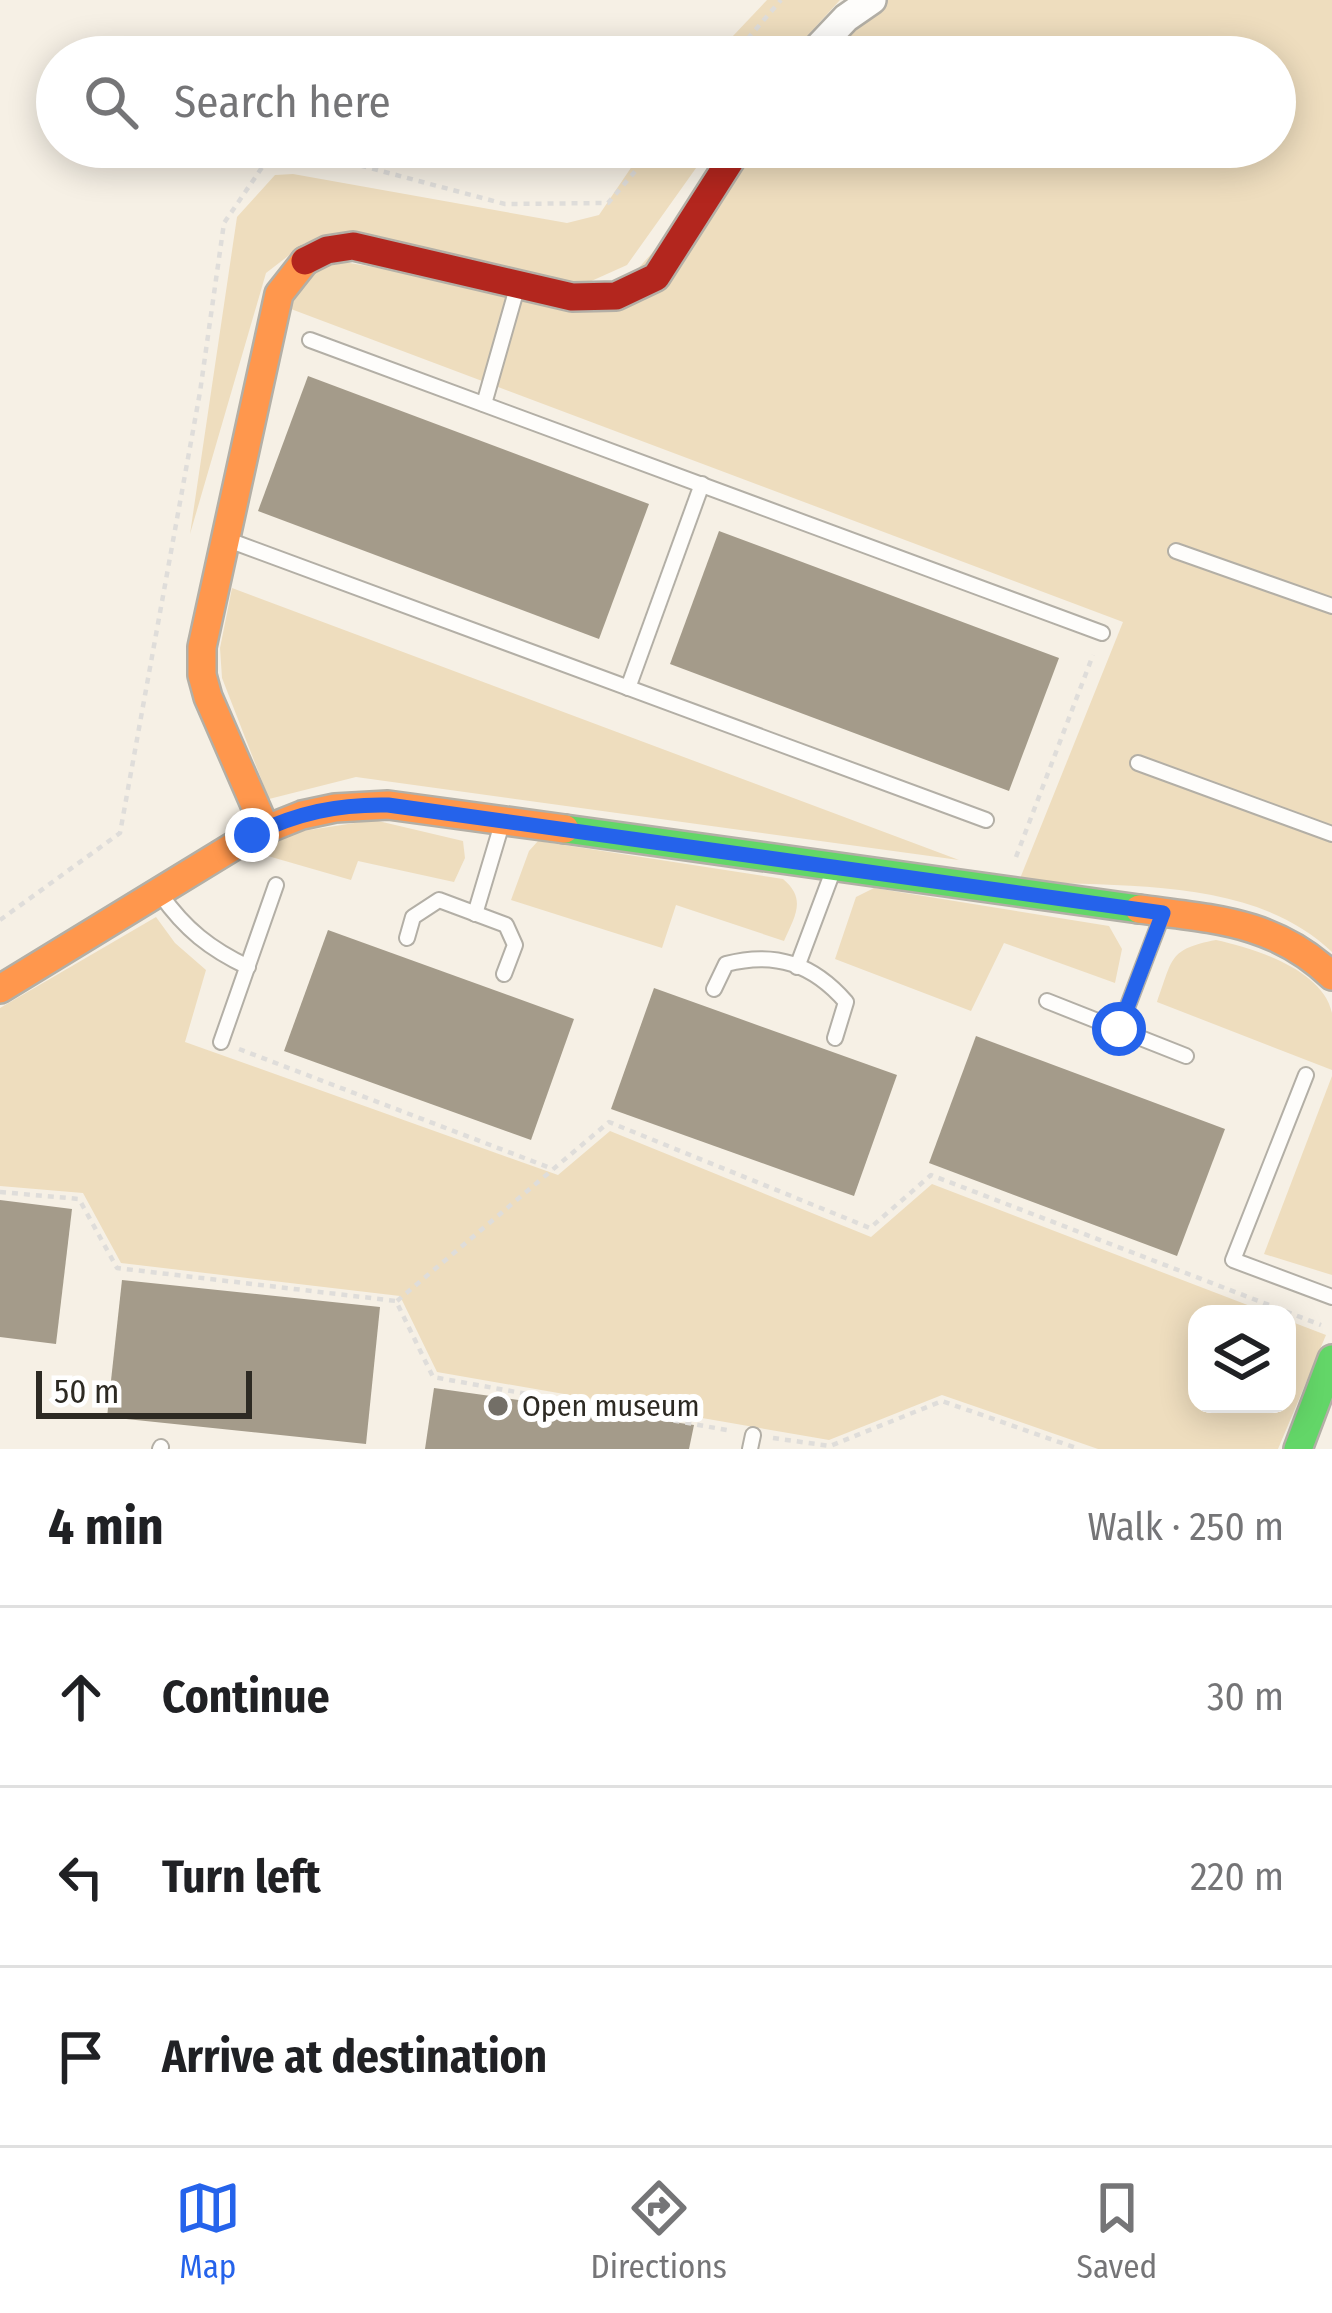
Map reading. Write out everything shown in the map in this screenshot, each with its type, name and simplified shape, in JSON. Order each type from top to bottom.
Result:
[{"type":"street","points":[[829,36],[872,0]]},
{"type":"street","points":[[266,828],[208,697],[202,647],[279,294],[297,266],[318,249],[353,246],[572,297],[602,299],[636,292],[656,277],[726,168]]},
{"type":"street","points":[[0,988],[266,828],[285,818],[349,804],[388,805],[1244,923],[1311,956],[1332,976]]},
{"type":"street","points":[[1298,1449],[1332,1359]]},
{"type":"lane","points":[[484,404],[518,284]]},
{"type":"lane","points":[[310,340],[1102,632]]},
{"type":"lane","points":[[628,688],[702,484]]},
{"type":"lane","points":[[226,539],[986,820]]},
{"type":"lane","points":[[1176,550],[1332,606]]},
{"type":"lane","points":[[1138,763],[1332,834]]},
{"type":"lane","points":[[475,914],[502,821]]},
{"type":"lane","points":[[797,967],[835,867]]},
{"type":"lane","points":[[221,1042],[276,885]]},
{"type":"lane","points":[[159,892],[195,937],[248,967]]},
{"type":"lane","points":[[407,938],[413,917],[439,901],[506,925],[515,945],[504,974]]},
{"type":"lane","points":[[1119,1029],[1163,913]]},
{"type":"lane","points":[[714,989],[726,964],[759,955],[823,976],[846,1002],[835,1038]]},
{"type":"lane","points":[[1047,1001],[1186,1056]]},
{"type":"lane","points":[[1306,1075],[1233,1260],[1332,1297]]},
{"type":"path","points":[[750,36],[781,0]]},
{"type":"path","points":[[0,920],[120,833],[200,392],[224,223],[262,168]]},
{"type":"path","points":[[370,168],[505,204],[525,204],[608,203],[638,168]]},
{"type":"path","points":[[1004,891],[1102,632]]},
{"type":"path","points":[[221,1042],[553,1169]]},
{"type":"path","points":[[0,1192],[79,1199],[117,1268],[396,1301],[609,1123],[870,1228],[931,1175],[1332,1329]]},
{"type":"path","points":[[396,1301],[433,1377],[752,1442],[830,1446],[942,1401],[1079,1449]]},
{"type":"shaded area","points":[[767,0],[840,0],[807,36],[733,36]]},
{"type":"shaded area","points":[[888,0],[1332,0],[1332,952],[1300,927],[1225,898],[1142,887],[1019,881],[1123,622],[283,306],[322,258],[602,308],[730,168],[1296,168],[1296,36],[846,36]]},
{"type":"shaded area","points":[[631,168],[696,168],[627,265],[578,287],[305,243],[266,273],[190,534],[237,217],[275,175],[293,174],[567,223],[599,215]]},
{"type":"shaded area","points":[[232,588],[959,860],[356,777],[269,799],[222,678],[220,648]]},
{"type":"shaded area","points":[[374,820],[463,841],[465,858],[454,882],[358,861],[351,880],[254,852],[290,833]]},
{"type":"shaded area","points":[[538,841],[783,879],[795,894],[795,916],[784,941],[676,905],[662,948],[511,900],[529,851]]},
{"type":"shaded area","points":[[874,888],[1109,926],[1122,949],[1115,983],[1004,943],[971,1011],[835,959],[856,897]]},
{"type":"shaded area","points":[[156,917],[175,943],[206,970],[185,1042],[558,1175],[610,1131],[871,1237],[932,1184],[1248,1305],[1188,1305],[1188,1413],[1293,1413],[1278,1449],[1098,1449],[942,1395],[829,1440],[437,1372],[400,1296],[121,1263],[83,1193],[0,1186],[0,1008]]},
{"type":"shaded area","points":[[1216,940],[1267,955],[1315,984],[1332,1013],[1332,1070],[1157,1002],[1180,952]]},
{"type":"shaded area","points":[[1332,1076],[1332,1275],[1264,1254]]},
{"type":"shaded area","points":[[1296,1323],[1326,1335],[1296,1406]]},
{"type":"building","points":[[308,376],[649,504],[599,639],[258,511]]},
{"type":"building","points":[[719,531],[1059,658],[1009,791],[670,664]]},
{"type":"building","points":[[328,930],[574,1019],[531,1140],[284,1051]]},
{"type":"building","points":[[654,988],[897,1075],[854,1196],[611,1109]]},
{"type":"building","points":[[976,1036],[1225,1129],[1177,1256],[929,1163]]},
{"type":"building","points":[[0,1200],[72,1209],[56,1344],[0,1337]]},
{"type":"building","points":[[122,1280],[380,1307],[366,1444],[107,1417]]},
{"type":"building","name":"Open museum","points":[[434,1388],[694,1425],[689,1449],[425,1449]]},
{"type":"traffic: fast","points":[[565,829],[1139,909]]},
{"type":"traffic: fast","points":[[1298,1449],[1332,1359]]},
{"type":"traffic: slow","points":[[265,828],[208,697],[202,647],[279,294],[305,261]]},
{"type":"traffic: slow","points":[[0,989],[252,835],[302,815],[388,805],[565,829]]},
{"type":"traffic: slow","points":[[1139,909],[1218,920],[1265,933],[1332,976]]},
{"type":"traffic: jam","points":[[305,261],[327,250],[353,246],[572,297],[616,296],[656,277],[726,168]]},
{"type":"place","name":"Open museum","points":[[498,1406]]},
{"type":"route","points":[[252,835],[285,818],[317,810],[349,804],[388,805],[1163,913],[1119,1029]]}]
